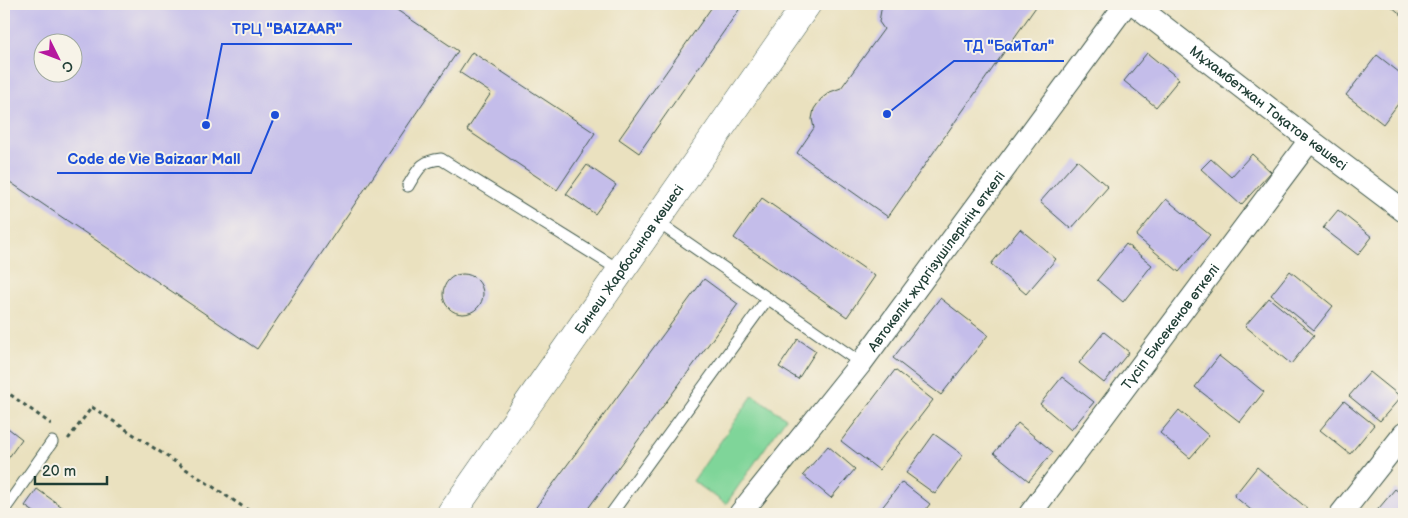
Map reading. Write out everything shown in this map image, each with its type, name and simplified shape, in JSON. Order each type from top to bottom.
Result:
[{"type":"street","name":"Бинеш Жарбосынов көшесі","points":[[451,514],[807,4]]},
{"type":"street","name":"Автокөлік жүргізушілерінің өткелі","points":[[740,514],[861,363],[1126,4]]},
{"type":"street","name":"Мұхамбетжан Тоқатов көшесі","points":[[1134,4],[1404,211]]},
{"type":"street","name":"Түсіп Бисекенов өткелі","points":[[1030,514],[1310,140]]},
{"type":"street","points":[[1341,514],[1404,434]]},
{"type":"lane","points":[[408,186],[421,166],[430,160],[441,159],[621,271]]},
{"type":"lane","points":[[656,221],[861,363]]},
{"type":"lane","points":[[611,514],[768,298]]},
{"type":"lane","points":[[4,510],[52,442]]},
{"type":"path","points":[[4,390],[53,426]]},
{"type":"path","points":[[61,432],[69,438],[92,407],[254,514]]},
{"type":"green space","points":[[753,395],[786,418],[726,504],[693,481]]},
{"type":"building","points":[[4,4],[388,4],[458,51],[257,349],[4,178]]},
{"type":"building","points":[[714,4],[743,4],[639,153],[619,139]]},
{"type":"building","points":[[882,4],[1038,4],[888,217],[797,153],[814,128],[812,119],[814,109],[821,99],[830,92],[841,88],[884,29],[879,22]]},
{"type":"building","points":[[1393,4],[1404,4],[1404,17],[1391,6]]},
{"type":"building","points":[[472,52],[595,133],[557,190],[467,130],[491,93],[459,72]]},
{"type":"building","points":[[1147,53],[1179,79],[1156,107],[1124,81]]},
{"type":"building","points":[[1377,55],[1404,76],[1404,96],[1383,124],[1346,95]]},
{"type":"building","points":[[1252,154],[1271,172],[1241,205],[1201,169],[1211,159],[1231,177]]},
{"type":"building","points":[[1077,160],[1108,187],[1071,229],[1040,202]]},
{"type":"building","points":[[587,165],[616,185],[595,214],[566,194]]},
{"type":"building","points":[[762,198],[875,276],[847,317],[734,238]]},
{"type":"building","points":[[1166,199],[1210,235],[1179,272],[1136,236]]},
{"type":"building","points":[[1338,210],[1372,237],[1358,255],[1323,228]]},
{"type":"building","points":[[1020,229],[1056,259],[1026,294],[991,264]]},
{"type":"building","points":[[1126,244],[1152,265],[1123,302],[1097,280]]},
{"type":"building","points":[[1290,271],[1333,306],[1314,330],[1271,295]]},
{"type":"building","points":[[467,274],[474,277],[480,283],[483,294],[482,302],[474,311],[467,314],[459,314],[452,311],[444,302],[443,290],[446,283],[455,275]]},
{"type":"building","points":[[704,279],[738,304],[584,514],[531,514]]},
{"type":"building","points":[[940,298],[988,335],[941,395],[893,358]]},
{"type":"building","points":[[1269,298],[1314,335],[1291,364],[1245,326]]},
{"type":"building","points":[[1104,332],[1129,352],[1104,383],[1079,363]]},
{"type":"building","points":[[798,339],[816,351],[798,379],[779,367]]},
{"type":"building","points":[[1219,356],[1264,392],[1240,422],[1195,387]]},
{"type":"building","points":[[895,370],[933,400],[879,470],[841,441]]},
{"type":"building","points":[[1370,372],[1401,397],[1380,421],[1349,396]]},
{"type":"building","points":[[1062,377],[1094,402],[1071,430],[1040,404]]},
{"type":"building","points":[[1344,401],[1374,425],[1350,454],[1320,430]]},
{"type":"building","points":[[1179,410],[1209,436],[1190,458],[1160,433]]},
{"type":"building","points":[[1018,423],[1053,452],[1029,481],[994,453]]},
{"type":"building","points":[[4,425],[22,439],[4,464]]},
{"type":"building","points":[[934,434],[963,455],[935,494],[906,473]]},
{"type":"building","points":[[828,446],[855,469],[831,498],[803,475]]},
{"type":"building","points":[[1257,467],[1308,509],[1304,514],[1256,514],[1234,496]]},
{"type":"building","points":[[902,482],[930,504],[922,514],[877,514]]},
{"type":"building","points":[[37,489],[72,514],[37,514],[25,506]]},
{"type":"building","points":[[1395,489],[1404,496],[1404,514],[1374,514]]},
{"type":"place","name":"ТД \"БайТал\"","points":[[887,114]]},
{"type":"place","name":"Code de Vie Baizaar Mall","points":[[275,115]]},
{"type":"place","name":"ТРЦ \"BAIZAAR\"","points":[[206,125]]}]
